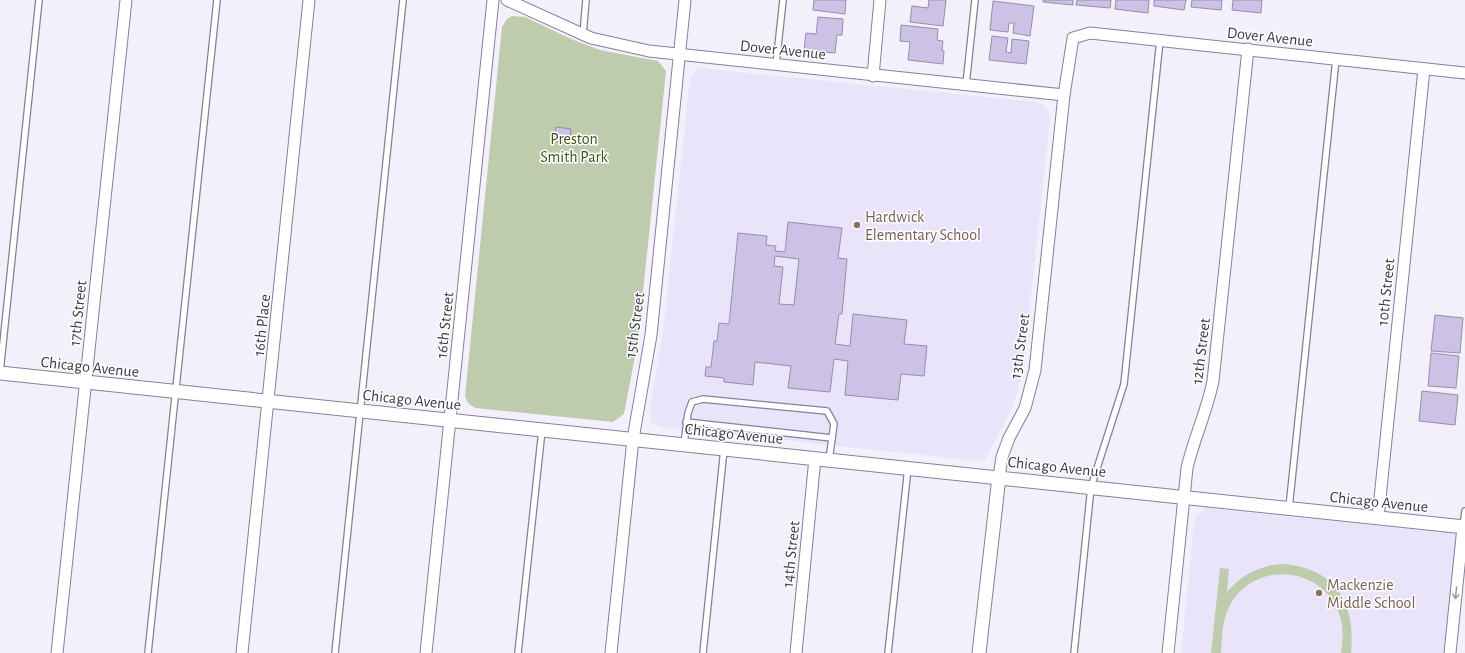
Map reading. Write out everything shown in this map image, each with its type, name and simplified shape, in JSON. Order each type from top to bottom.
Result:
[{"type":"street","name":"17th Street","points":[[57,653],[126,0]]},
{"type":"street","name":"16th Place","points":[[242,653],[269,402],[309,0]]},
{"type":"street","name":"16th Street","points":[[426,653],[493,0]]},
{"type":"street","name":"Dover Avenue","points":[[507,0],[583,35],[619,46],[873,76],[1064,95]]},
{"type":"street","name":"15th Street","points":[[611,653],[633,439],[651,335],[685,0]]},
{"type":"street","points":[[873,76],[880,0]]},
{"type":"street","name":"Dover Avenue","points":[[1073,38],[1090,33],[1465,73]]},
{"type":"street","name":"13th Street","points":[[979,653],[999,477],[1004,451],[1009,438],[1025,408],[1035,370],[1064,95],[1073,38]]},
{"type":"street","name":"12th Street","points":[[1168,653],[1186,468],[1191,448],[1208,403],[1214,381],[1248,49]]},
{"type":"street","name":"10th Street","points":[[1378,518],[1424,69]]},
{"type":"street","name":"Chicago Avenue","points":[[0,373],[1464,527]]},
{"type":"street","name":"14th Street","points":[[796,653],[815,458]]},
{"type":"street","points":[[1450,653],[1464,527]]},
{"type":"lane","points":[[0,373],[39,0]]},
{"type":"lane","points":[[148,653],[217,0]]},
{"type":"lane","points":[[335,653],[403,0]]},
{"type":"lane","points":[[583,35],[586,0]]},
{"type":"lane","points":[[776,65],[783,0]]},
{"type":"lane","points":[[966,85],[974,0]]},
{"type":"lane","points":[[1074,653],[1091,487],[1124,384],[1160,40]]},
{"type":"lane","points":[[1289,508],[1336,59]]},
{"type":"lane","points":[[684,445],[686,422],[692,402],[703,399],[827,412],[834,424],[829,460]]},
{"type":"lane","points":[[686,422],[832,438]]},
{"type":"lane","points":[[518,653],[542,430]]},
{"type":"lane","points":[[703,653],[724,449]]},
{"type":"lane","points":[[888,653],[908,468]]},
{"type":"lane","points":[[1464,527],[1465,511]]},
{"type":"shaded area","name":"Hardwick Elementary School","points":[[701,68],[1035,102],[1042,104],[1047,108],[1050,119],[1023,371],[1010,412],[985,460],[978,461],[662,427],[652,423],[649,412],[663,331],[690,78],[694,71]]},
{"type":"shaded area","name":"Mackenzie Middle School","points":[[1205,508],[1457,534],[1445,653],[1181,653],[1194,523],[1197,515]]},
{"type":"green space","name":"Preston Smith Park","points":[[512,16],[525,17],[571,39],[600,50],[658,61],[666,71],[638,340],[624,414],[613,422],[475,408],[468,403],[465,396],[502,27],[507,19]]},
{"type":"green space","points":[[1283,564],[1301,567],[1317,573],[1329,581],[1339,592],[1346,604],[1350,619],[1352,635],[1351,653],[1341,653],[1343,637],[1341,621],[1338,611],[1329,596],[1316,584],[1302,577],[1286,574],[1270,575],[1254,581],[1241,591],[1230,605],[1225,617],[1221,653],[1211,653],[1220,568],[1229,569],[1227,592],[1239,580],[1252,572],[1267,566]]},
{"type":"building","points":[[814,0],[846,0],[845,14],[813,10]]},
{"type":"building","points":[[929,0],[946,0],[943,26],[910,22],[912,6],[928,8]]},
{"type":"building","points":[[1043,0],[1073,0],[1073,5],[1043,2]]},
{"type":"building","points":[[1077,0],[1111,0],[1110,8],[1076,5]]},
{"type":"building","points":[[1116,0],[1149,0],[1148,13],[1115,9]]},
{"type":"building","points":[[1154,0],[1186,0],[1184,10],[1154,6]]},
{"type":"building","points":[[1192,0],[1222,0],[1221,10],[1191,7]]},
{"type":"building","points":[[1233,0],[1262,0],[1261,13],[1232,10]]},
{"type":"building","points":[[993,1],[1034,6],[1030,36],[1013,33],[1014,23],[1009,23],[1008,32],[990,30]]},
{"type":"building","points":[[818,17],[843,19],[842,35],[837,35],[835,53],[804,50],[806,33],[816,34]]},
{"type":"building","points":[[901,25],[938,29],[937,40],[943,41],[943,64],[908,60],[910,42],[900,41]]},
{"type":"building","points":[[992,36],[1008,38],[1006,52],[1011,53],[1012,39],[1029,41],[1026,64],[989,60]]},
{"type":"building","points":[[556,127],[571,129],[570,143],[554,141]]},
{"type":"building","points":[[788,222],[842,228],[838,258],[847,259],[842,314],[839,314],[835,344],[850,346],[853,314],[907,320],[904,344],[927,346],[924,376],[901,374],[898,400],[845,395],[848,361],[834,359],[830,392],[788,388],[791,366],[755,362],[753,385],[724,382],[724,378],[705,376],[706,367],[711,367],[714,341],[717,341],[719,323],[729,324],[738,233],[767,236],[766,245],[776,246],[775,251],[785,252]],"holes":[[[775,256],[799,259],[794,305],[779,304],[783,267],[774,266]]]},
{"type":"building","points":[[1435,315],[1463,318],[1460,353],[1431,351]]},
{"type":"building","points":[[1431,353],[1459,356],[1456,388],[1428,386]]},
{"type":"building","points":[[1422,391],[1458,395],[1455,425],[1419,421]]},
{"type":"place","name":"Hardwick Elementary School","points":[[857,225]]},
{"type":"place","name":"Mackenzie Middle School","points":[[1319,593]]}]
